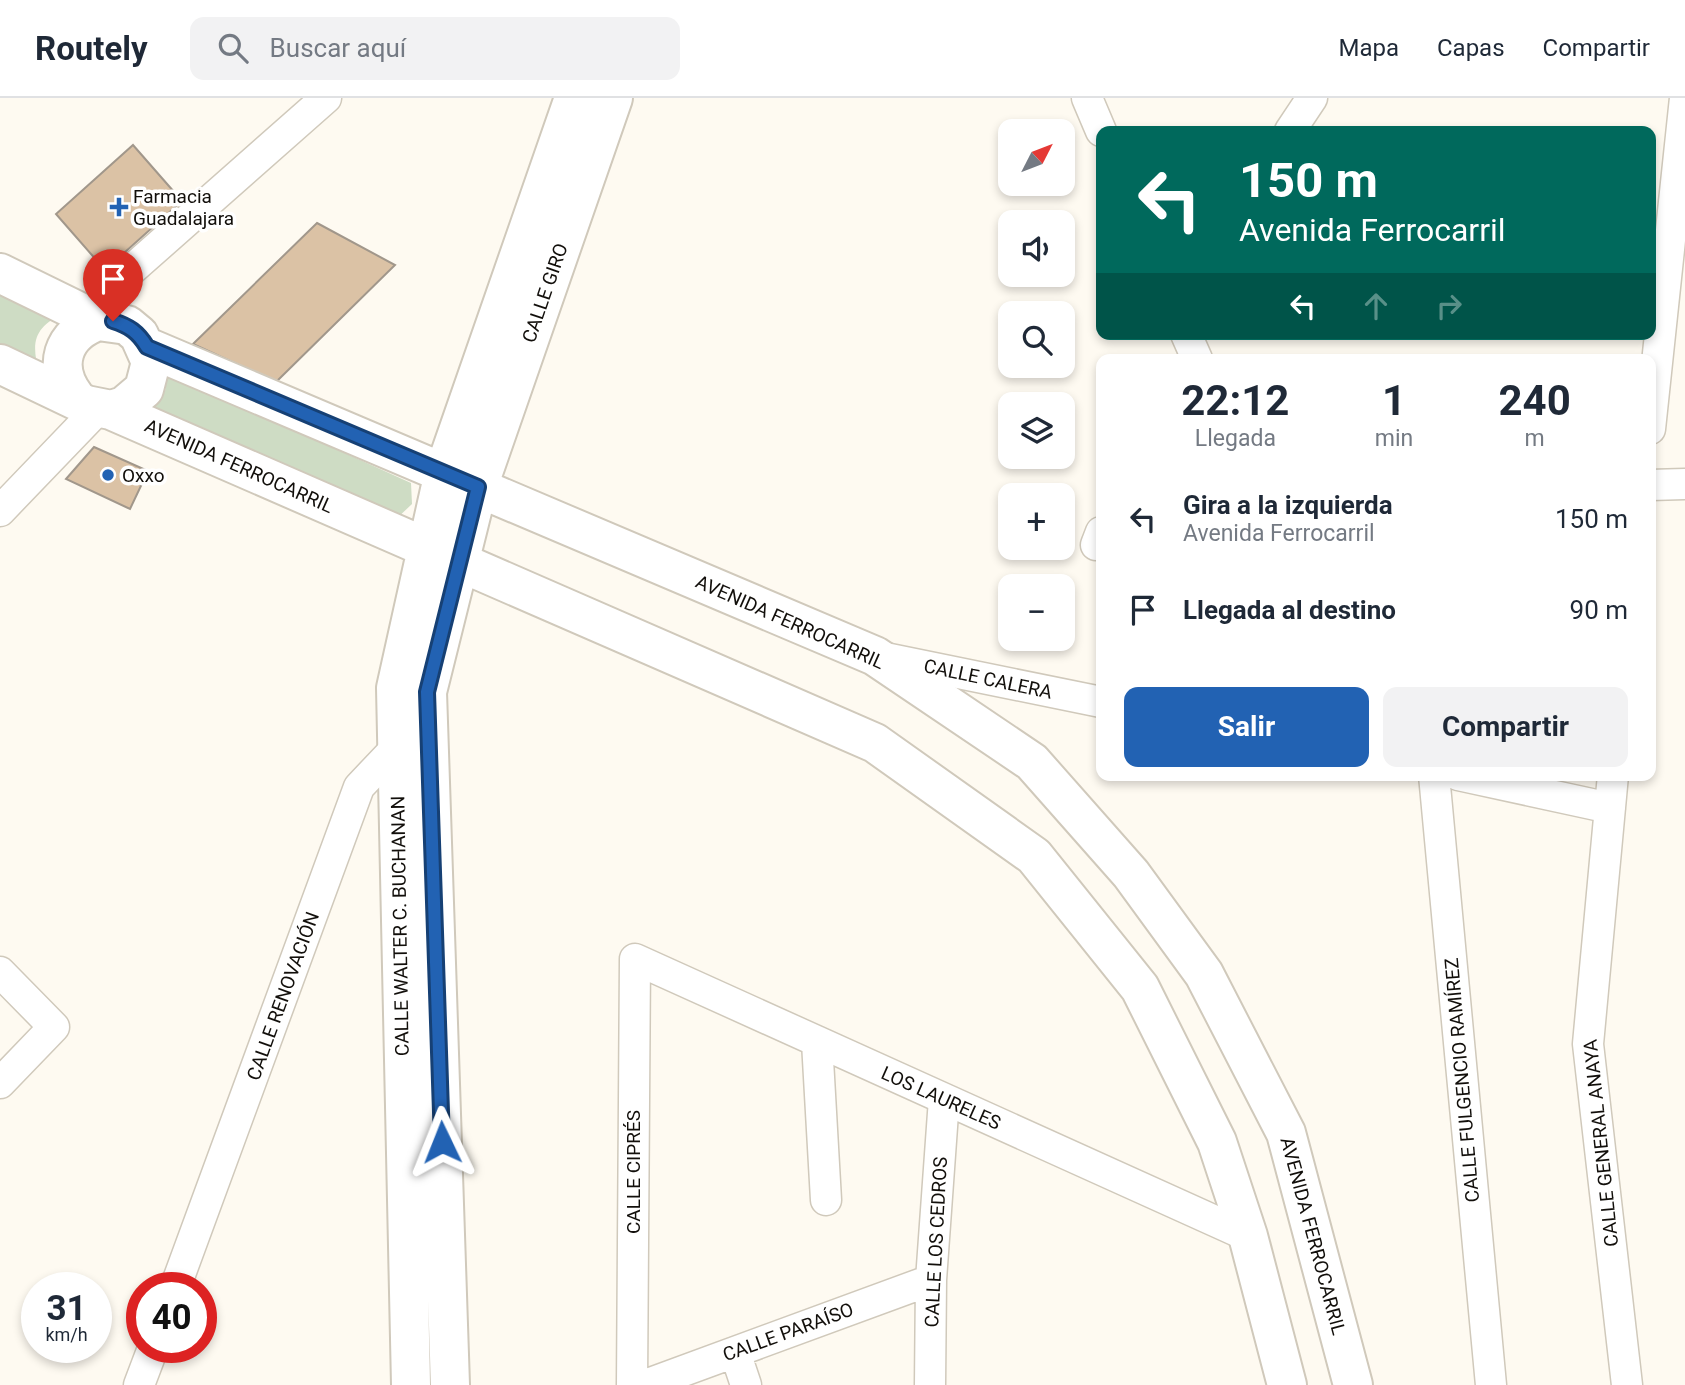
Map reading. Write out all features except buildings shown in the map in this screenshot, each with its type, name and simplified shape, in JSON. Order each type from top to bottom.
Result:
[{"type":"street","points":[[147,347],[151,362],[144,389],[124,406],[95,405],[62,374],[64,349],[78,331],[98,321],[104,294],[326,98]]},
{"type":"street","name":"CALLE GIRO","points":[[461,479],[574,98]]},
{"type":"street","name":"CALLE GIRO","points":[[461,479],[613,98]]},
{"type":"street","points":[[1087,98],[1099,126]]},
{"type":"street","points":[[1293,126],[1312,98]]},
{"type":"street","points":[[1656,372],[1685,98]]},
{"type":"street","name":"AVENIDA FERROCARRIL","points":[[0,273],[98,321],[127,325],[139,335],[147,347],[875,656],[1032,762],[1131,874],[1204,974],[1286,1133],[1353,1385]]},
{"type":"street","name":"AVENIDA FERROCARRIL","points":[[0,365],[875,743],[1034,856],[1140,988],[1217,1142],[1248,1236],[1287,1385]]},
{"type":"street","points":[[0,511],[95,405]]},
{"type":"street","name":"CALLE WALTER C. BUCHANAN","points":[[450,1385],[413,742],[396,688],[442,555],[461,479]]},
{"type":"street","points":[[1656,485],[1685,484]]},
{"type":"street","name":"CALLE CALERA","points":[[875,656],[1096,701]]},
{"type":"street","name":"CALLE WALTER C. BUCHANAN","points":[[411,1385],[413,742]]},
{"type":"street","name":"CALLE RENOVACIÓN","points":[[181,1272],[359,788],[413,742]]},
{"type":"street","name":"CALLE FULGENCIO RAMÍREZ","points":[[1435,781],[1491,1385]]},
{"type":"street","points":[[1486,781],[1610,808]]},
{"type":"street","name":"CALLE GENERAL ANAYA","points":[[1612,781],[1588,1044],[1627,1385]]},
{"type":"street","name":"LOS LAURELES","points":[[635,959],[1248,1236]]},
{"type":"street","name":"CALLE CIPRÉS","points":[[632,1385],[635,959]]},
{"type":"street","points":[[0,972],[54,1027],[0,1083]]},
{"type":"street","points":[[817,1042],[826,1200]]},
{"type":"street","name":"CALLE LOS CEDROS","points":[[930,1385],[931,1280],[944,1099]]},
{"type":"street","name":"CALLE PARAÍSO","points":[[645,1385],[931,1280]]},
{"type":"street","points":[[735,1352],[746,1385]]},
{"type":"street","points":[[139,1385],[147,1363]]},
{"type":"green space","points":[[0,283],[65,312],[47,323],[38,335],[35,351],[39,372],[0,355]]},
{"type":"green space","points":[[168,373],[411,483],[412,504],[394,521],[151,410],[165,391]]},
{"type":"place","name":"Farmacia Guadalajara","points":[[119,207]]},
{"type":"place","name":"Oxxo","points":[[108,475]]},
{"type":"route","points":[[113,321],[127,325],[139,335],[147,347],[478,487],[457,562],[427,692],[442,1142]]}]
